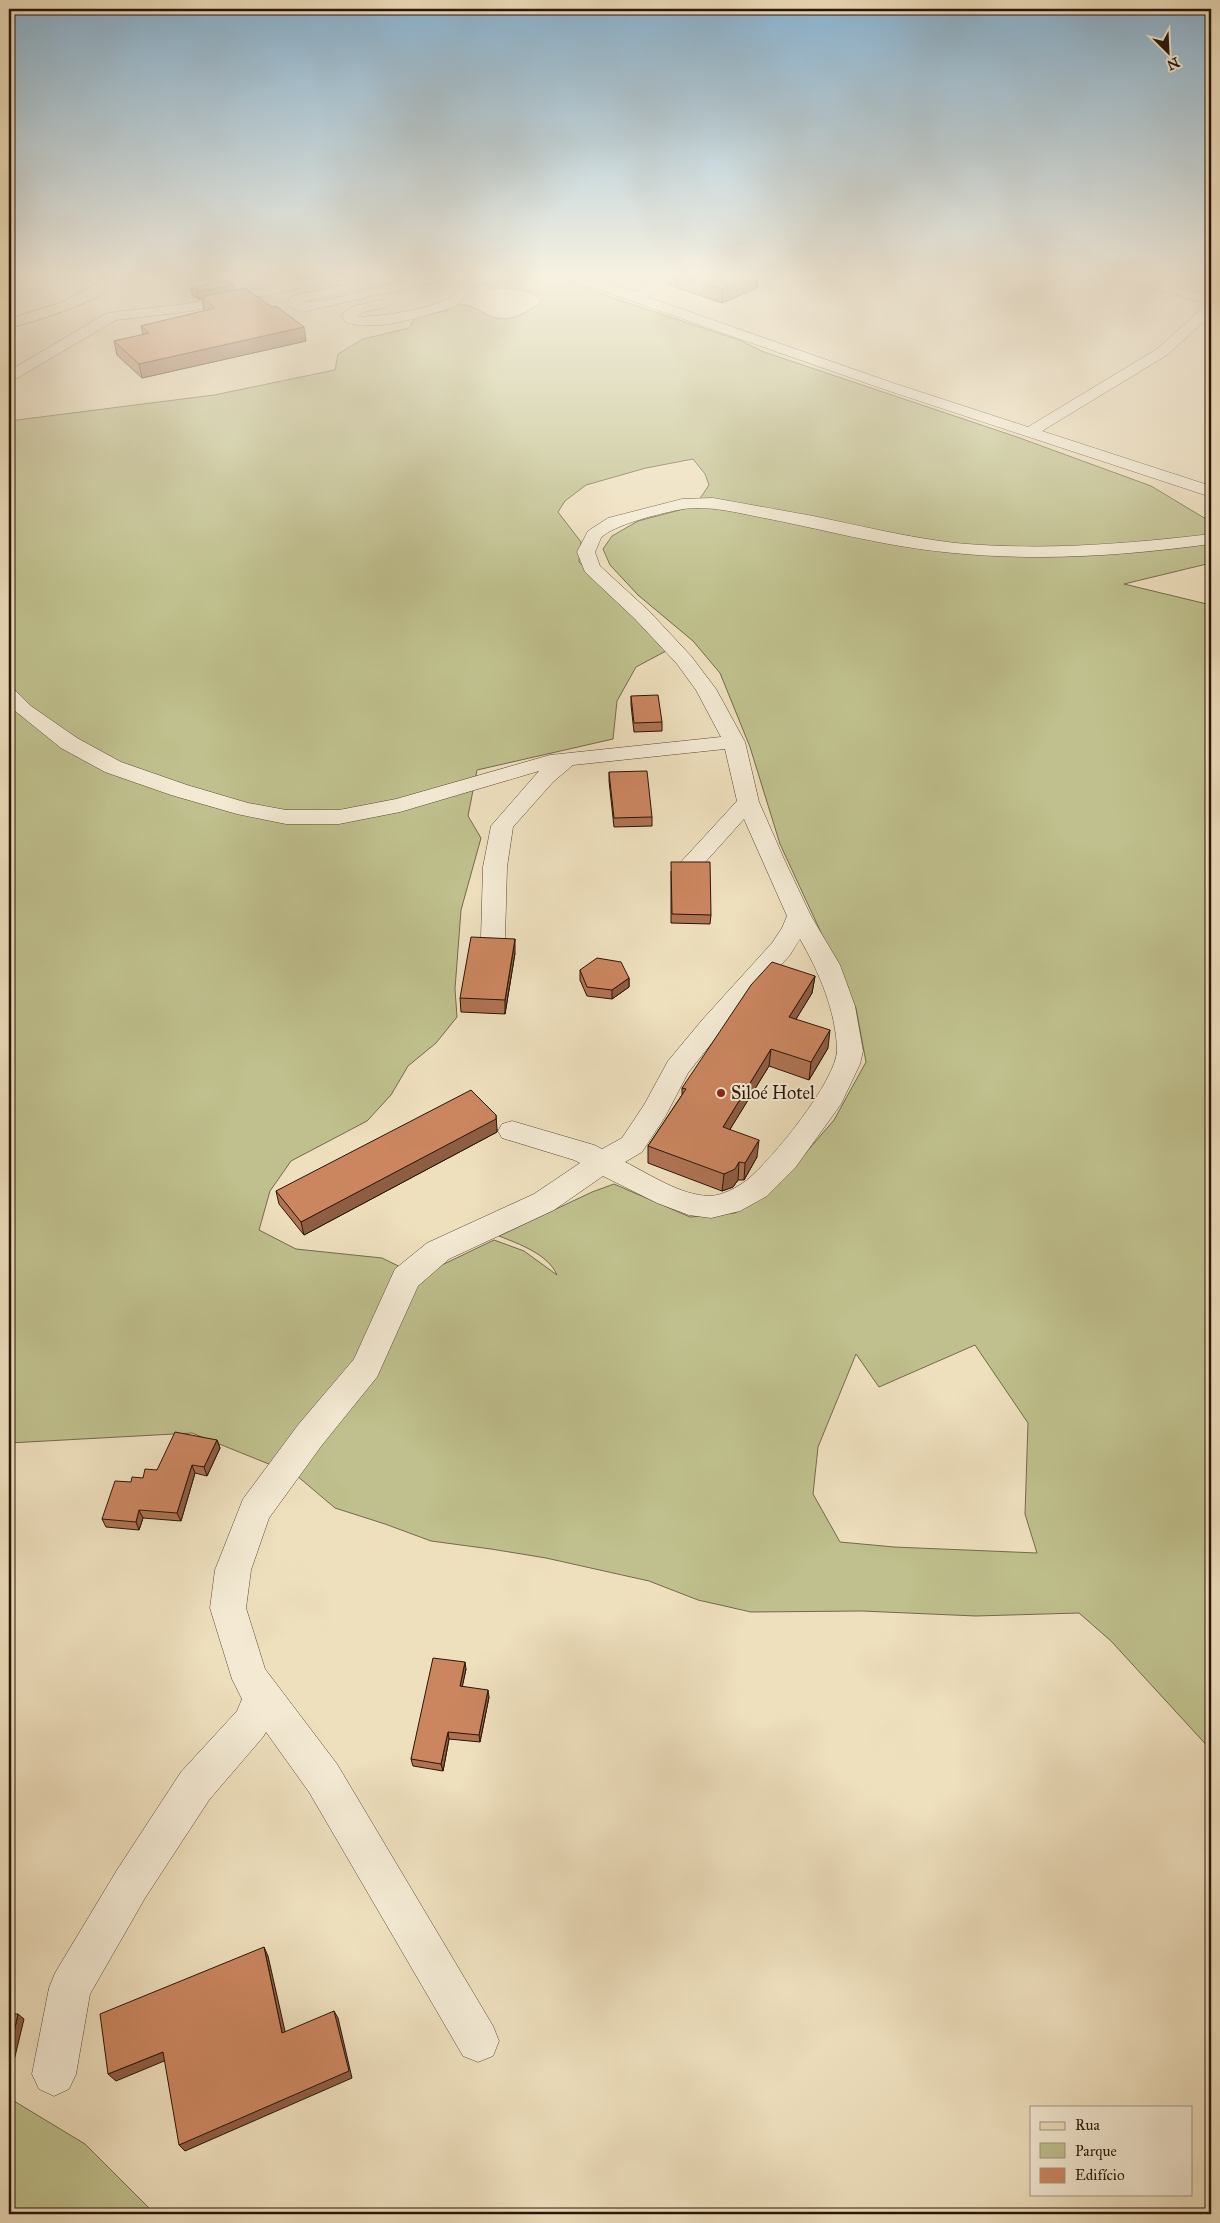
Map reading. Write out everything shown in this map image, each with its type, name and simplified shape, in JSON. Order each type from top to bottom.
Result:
[{"type":"street","points":[[870,380],[1211,492]]},
{"type":"street","points":[[1030,432],[1116,380]]},
{"type":"street","points":[[512,1131],[584,1152],[601,1164],[689,1204],[711,1207],[730,1202],[757,1188],[785,1160],[831,1097],[847,1064],[850,1050],[842,1006],[833,982],[826,965],[798,916],[748,802],[734,742],[706,689],[684,660],[642,615],[592,568],[586,552],[590,541],[602,529],[614,522],[682,504],[713,503],[815,522],[883,538],[955,548],[1036,553],[1127,549],[1211,539]]},
{"type":"street","points":[[9,695],[24,710],[68,743],[113,767],[179,790],[245,809],[286,817],[339,817],[400,805],[510,771],[550,761],[734,742]]},
{"type":"street","points":[[492,938],[495,867],[502,826],[545,777],[567,759]]},
{"type":"street","points":[[692,863],[709,846],[728,821],[748,802]]},
{"type":"street","points":[[478,2041],[323,1778],[250,1679],[228,1608],[233,1570],[255,1510],[310,1435],[366,1368],[406,1278],[438,1251],[544,1202],[632,1145],[655,1110],[676,1068],[781,949],[794,929],[798,916]]},
{"type":"street","points":[[54,2074],[70,1988],[131,1884],[195,1786],[250,1724],[263,1696]]},
{"type":"green space","points":[[288,380],[847,380],[1017,437],[1151,486],[1211,522],[1211,563],[1124,584],[1211,605],[1211,1750],[1111,1641],[1079,1613],[976,1616],[862,1611],[751,1612],[698,1600],[649,1581],[546,1558],[431,1541],[335,1508],[296,1475],[192,1433],[9,1443],[9,421],[214,395]],"holes":[[[693,459],[705,474],[709,485],[695,506],[638,521],[612,536],[603,549],[610,565],[638,595],[693,641],[720,673],[750,747],[780,844],[856,1008],[866,1062],[834,1120],[778,1185],[735,1213],[690,1217],[614,1184],[592,1192],[499,1236],[524,1246],[540,1256],[547,1261],[557,1275],[524,1251],[494,1240],[419,1276],[382,1258],[296,1249],[259,1230],[270,1191],[291,1161],[367,1121],[391,1095],[408,1066],[436,1043],[457,1017],[455,989],[461,910],[481,838],[468,816],[477,770],[613,739],[617,701],[636,667],[666,651],[608,588],[579,562],[581,542],[558,512],[565,501],[586,485],[646,468]],[[975,1345],[1028,1423],[1025,1514],[1037,1553],[894,1547],[840,1542],[813,1494],[818,1447],[856,1354],[879,1387]]]},
{"type":"green space","points":[[9,2098],[85,2144],[155,2214],[9,2214]]},
{"type":"building","points":[[658,695],[662,722],[634,723],[631,696]]},
{"type":"building","points":[[647,771],[652,817],[614,818],[609,772]]},
{"type":"building","points":[[671,862],[710,862],[711,915],[672,914]]},
{"type":"building","points":[[471,937],[515,939],[505,1000],[460,998]]},
{"type":"building","points":[[597,958],[621,962],[629,978],[612,990],[587,987],[580,970]]},
{"type":"building","name":"Siloé Hotel","points":[[772,962],[815,976],[789,1017],[830,1030],[811,1062],[771,1049],[723,1127],[759,1140],[745,1163],[739,1162],[735,1169],[724,1174],[648,1146],[686,1089],[682,1088],[751,985]]},
{"type":"building","points":[[471,1090],[496,1115],[496,1119],[301,1222],[276,1191]]},
{"type":"building","points":[[175,1432],[217,1440],[204,1467],[192,1465],[177,1513],[139,1510],[136,1522],[102,1519],[115,1481],[131,1482],[132,1477],[143,1478],[145,1469],[157,1470]]},
{"type":"building","points":[[433,1658],[465,1662],[460,1686],[488,1690],[479,1735],[448,1732],[441,1764],[411,1759]]},
{"type":"building","points":[[264,1947],[282,2033],[334,2011],[349,2071],[179,2145],[163,2052],[108,2074],[100,2014]]},
{"type":"building","points":[[9,2014],[18,2014],[9,2054]]},
{"type":"place","name":"Siloé Hotel","points":[[721,1093]]}]
